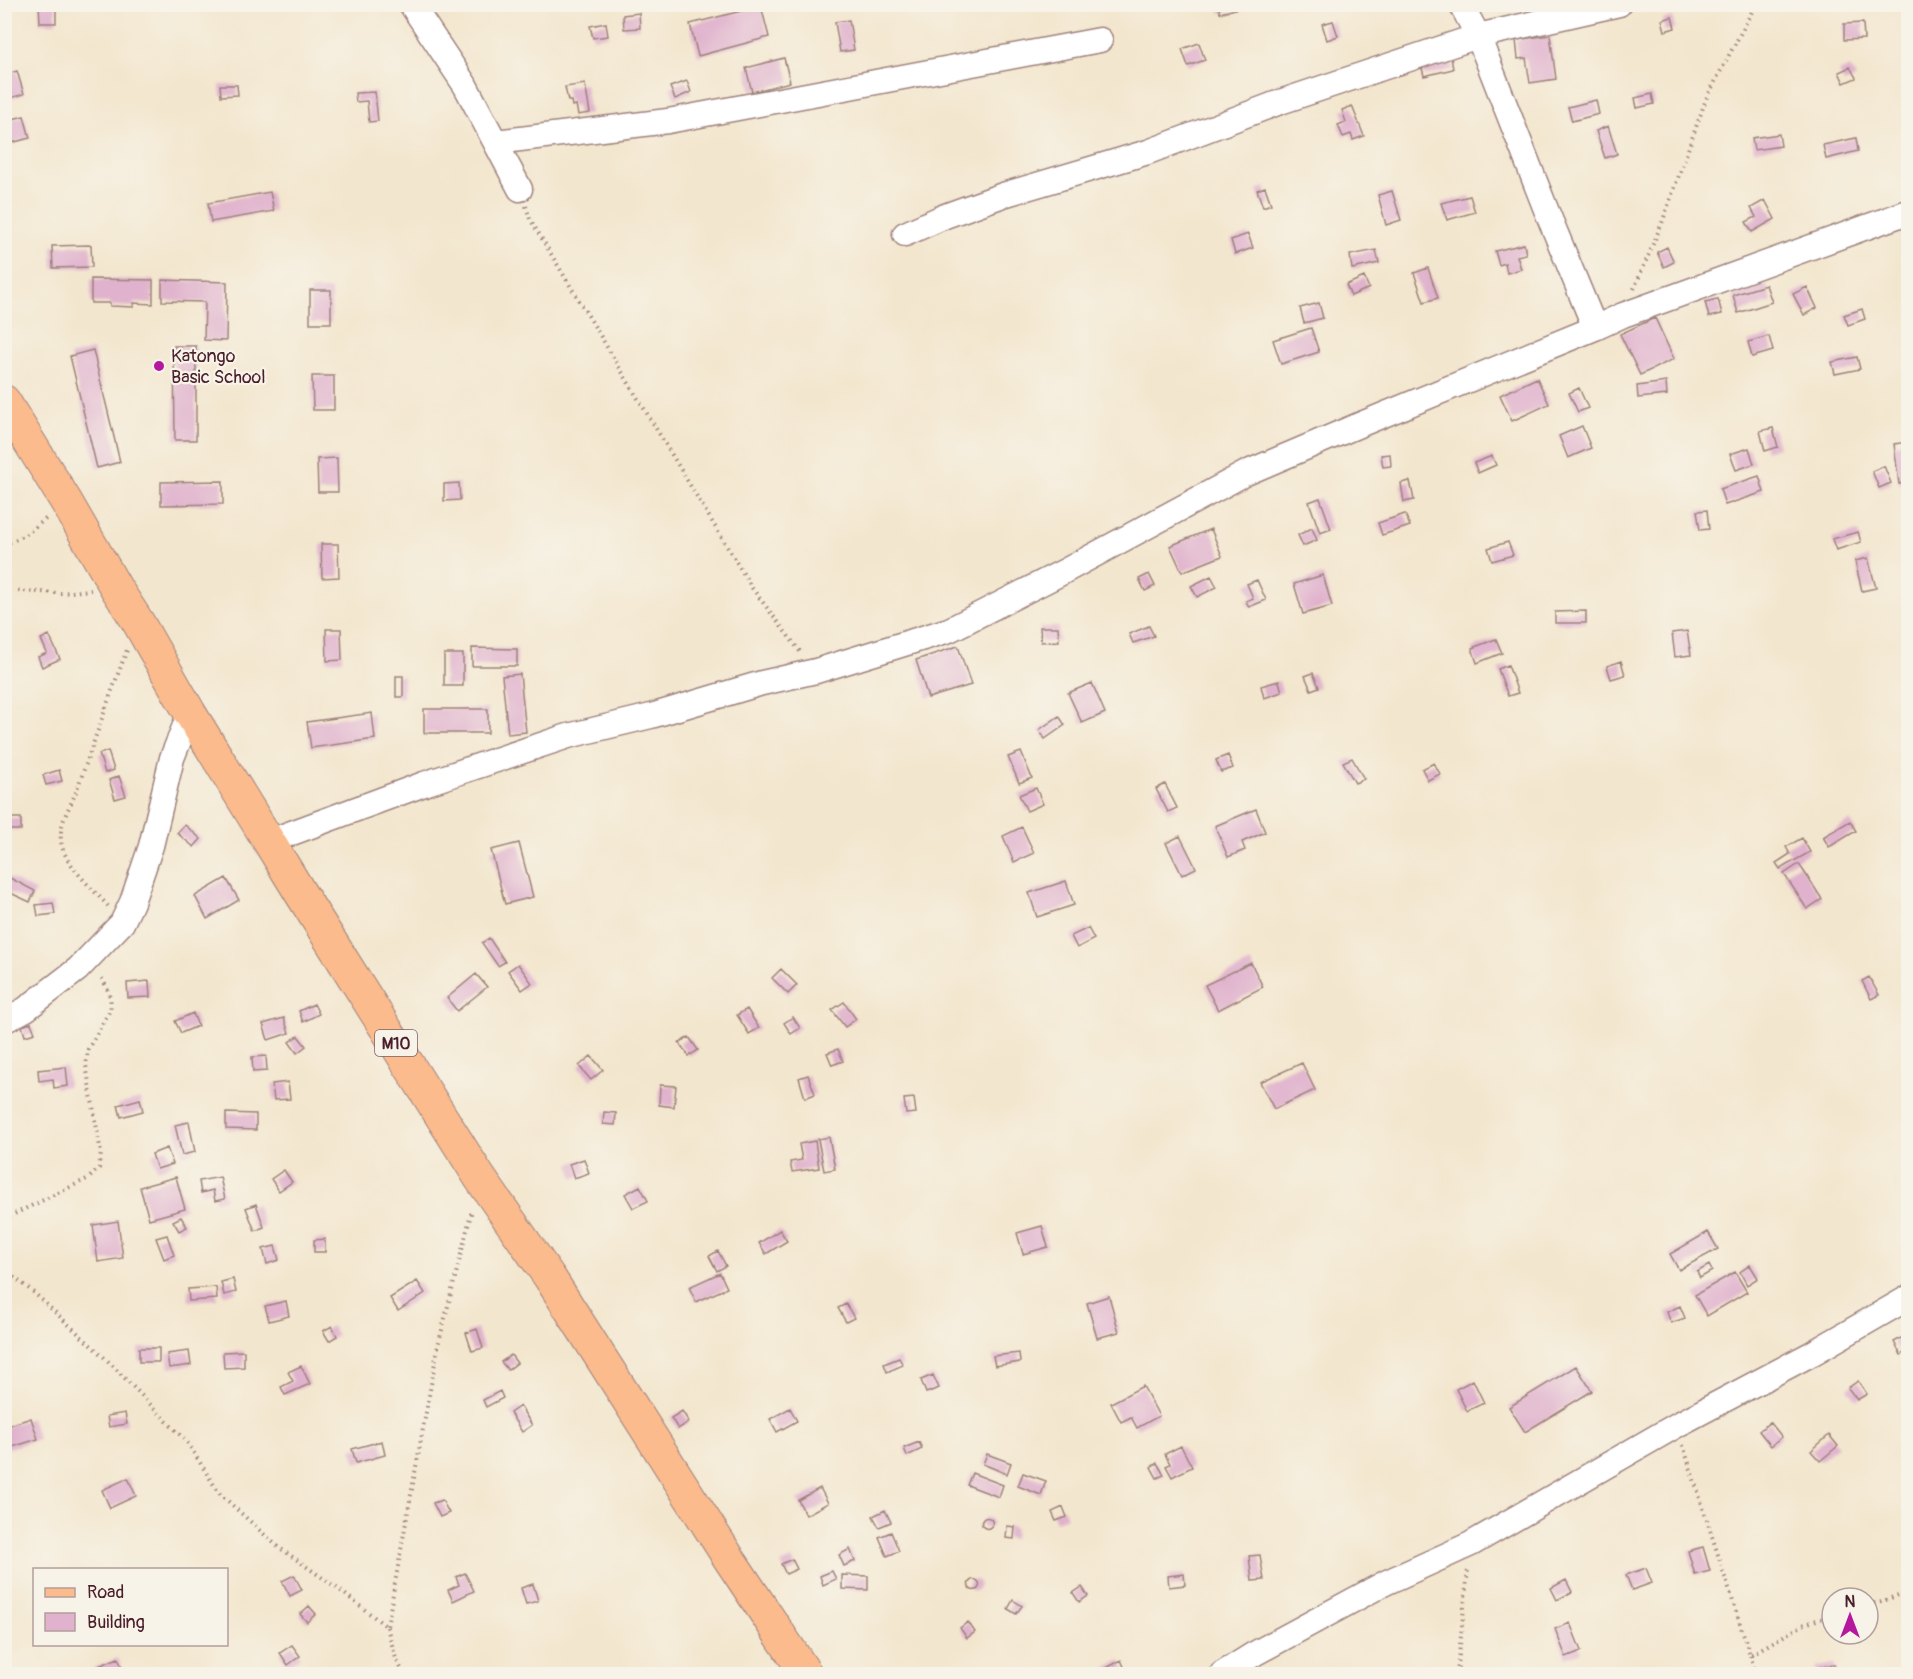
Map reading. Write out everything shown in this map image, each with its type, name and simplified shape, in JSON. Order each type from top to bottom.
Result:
[{"type":"main road","name":"M10","points":[[4,401],[138,622],[190,713],[480,1178],[550,1278],[730,1560],[806,1674]]},
{"type":"street","points":[[411,4],[465,85],[520,189]]},
{"type":"street","points":[[1461,4],[1478,36],[1595,328]]},
{"type":"street","points":[[905,234],[945,216],[1003,195],[1148,152],[1280,102],[1478,36],[1619,4]]},
{"type":"street","points":[[496,142],[668,121],[1100,40]]},
{"type":"street","points":[[270,842],[424,784],[568,736],[651,716],[762,683],[816,671],[949,630],[1063,572],[1246,473],[1623,315],[1908,212]]},
{"type":"street","points":[[4,1021],[26,1009],[78,969],[122,922],[132,902],[151,846],[172,758],[190,713]]},
{"type":"street","points":[[1222,1674],[1254,1654],[1385,1583],[1471,1544],[1677,1425],[1811,1354],[1908,1298]]},
{"type":"path","points":[[1623,315],[1662,223],[1706,99],[1756,4]]},
{"type":"path","points":[[520,189],[530,219],[752,588],[816,671]]},
{"type":"path","points":[[4,545],[26,535],[67,503]]},
{"type":"path","points":[[18,591],[60,593],[116,588]]},
{"type":"path","points":[[122,922],[66,858],[60,840],[63,820],[75,795],[93,739],[138,622]]},
{"type":"path","points":[[4,1219],[89,1178],[99,1168],[101,1153],[86,1065],[88,1049],[110,1010],[111,1003],[110,995],[91,955]]},
{"type":"path","points":[[404,1674],[396,1659],[387,1627],[438,1346],[480,1178]]},
{"type":"path","points":[[4,1270],[32,1291],[106,1359],[187,1442],[219,1493],[277,1546],[337,1587],[387,1627]]},
{"type":"path","points":[[1677,1425],[1756,1674]]},
{"type":"path","points":[[1457,1674],[1471,1544]]},
{"type":"path","points":[[1880,1602],[1908,1591]]},
{"type":"path","points":[[1750,1655],[1805,1624],[1820,1619]]},
{"type":"building","points":[[39,4],[56,4],[56,23],[40,23]]},
{"type":"building","points":[[1218,4],[1251,4],[1251,5],[1220,13]]},
{"type":"building","points":[[761,6],[769,37],[698,56],[690,24]]},
{"type":"building","points":[[639,13],[640,28],[624,29],[623,15]]},
{"type":"building","points":[[1672,17],[1675,28],[1665,31],[1662,20]]},
{"type":"building","points":[[849,20],[854,50],[840,52],[835,22]]},
{"type":"building","points":[[1333,21],[1338,36],[1327,40],[1322,24]]},
{"type":"building","points":[[606,23],[608,36],[593,38],[590,26]]},
{"type":"building","points":[[1863,23],[1864,39],[1844,40],[1844,24]]},
{"type":"building","points":[[1550,35],[1556,79],[1530,83],[1526,58],[1518,59],[1516,40]]},
{"type":"building","points":[[1199,43],[1205,60],[1188,66],[1182,49]]},
{"type":"building","points":[[1451,57],[1453,69],[1424,76],[1421,64]]},
{"type":"building","points":[[784,58],[790,82],[752,92],[746,68]]},
{"type":"building","points":[[1850,67],[1856,78],[1844,83],[1839,72]]},
{"type":"building","points":[[17,71],[24,94],[4,100],[4,75]]},
{"type":"building","points":[[687,81],[691,92],[675,99],[670,87]]},
{"type":"building","points":[[585,84],[590,113],[578,115],[576,105],[572,106],[571,101],[568,101],[565,87]]},
{"type":"building","points":[[220,85],[237,85],[238,95],[221,96]]},
{"type":"building","points":[[375,92],[378,121],[369,122],[367,101],[356,102],[355,93]]},
{"type":"building","points":[[1652,94],[1654,104],[1637,108],[1635,98]]},
{"type":"building","points":[[1596,100],[1599,114],[1572,121],[1568,107]]},
{"type":"building","points":[[1352,106],[1364,136],[1353,140],[1351,134],[1343,137],[1338,125],[1346,122],[1342,110]]},
{"type":"building","points":[[24,116],[30,138],[11,143],[5,121]]},
{"type":"building","points":[[1608,126],[1617,154],[1605,158],[1596,131]]},
{"type":"building","points":[[1779,134],[1781,146],[1754,150],[1752,138]]},
{"type":"building","points":[[1856,138],[1858,151],[1826,159],[1823,145]]},
{"type":"building","points":[[1265,187],[1271,204],[1263,207],[1257,190]]},
{"type":"building","points":[[1392,191],[1401,220],[1386,225],[1378,195]]},
{"type":"building","points":[[270,192],[274,211],[211,222],[208,203]]},
{"type":"building","points":[[1470,196],[1475,212],[1447,220],[1441,203]]},
{"type":"building","points":[[1765,200],[1775,219],[1752,232],[1746,222],[1756,217],[1751,208]]},
{"type":"building","points":[[1248,234],[1253,248],[1235,254],[1231,240]]},
{"type":"building","points":[[1524,244],[1526,254],[1517,256],[1521,269],[1507,273],[1505,263],[1499,265],[1495,251]]},
{"type":"building","points":[[91,245],[92,267],[53,268],[52,246]]},
{"type":"building","points":[[1667,247],[1674,262],[1664,267],[1657,252]]},
{"type":"building","points":[[1376,250],[1379,263],[1352,269],[1350,255]]},
{"type":"building","points":[[1428,268],[1438,298],[1424,302],[1414,273]]},
{"type":"building","points":[[1364,277],[1369,288],[1351,296],[1346,285]]},
{"type":"building","points":[[91,279],[153,280],[153,304],[134,303],[134,307],[91,303]]},
{"type":"building","points":[[162,280],[227,282],[226,341],[204,340],[205,302],[162,301]]},
{"type":"building","points":[[1766,285],[1772,302],[1738,313],[1733,295]]},
{"type":"building","points":[[1807,287],[1817,308],[1804,315],[1793,294]]},
{"type":"building","points":[[310,290],[331,290],[331,323],[310,323]]},
{"type":"building","points":[[1718,299],[1722,314],[1709,317],[1705,302]]},
{"type":"building","points":[[1319,303],[1323,318],[1304,323],[1300,308]]},
{"type":"building","points":[[1862,309],[1865,319],[1848,325],[1844,315]]},
{"type":"building","points":[[1655,318],[1674,359],[1640,375],[1620,334]]},
{"type":"building","points":[[1311,328],[1319,352],[1281,364],[1273,340]]},
{"type":"building","points":[[1769,336],[1773,351],[1752,357],[1748,342]]},
{"type":"building","points":[[174,346],[196,346],[196,440],[175,440]]},
{"type":"building","points":[[93,350],[120,462],[97,468],[70,356]]},
{"type":"building","points":[[1857,357],[1860,369],[1835,374],[1832,362]]},
{"type":"building","points":[[312,376],[334,376],[334,410],[313,410]]},
{"type":"building","points":[[1537,378],[1549,404],[1512,421],[1500,395]]},
{"type":"building","points":[[1666,382],[1667,395],[1638,398],[1637,386]]},
{"type":"building","points":[[1579,388],[1588,408],[1578,412],[1569,393]]},
{"type":"building","points":[[1582,426],[1591,448],[1568,458],[1559,436]]},
{"type":"building","points":[[1773,428],[1778,447],[1765,451],[1760,431]]},
{"type":"building","points":[[1908,442],[1908,482],[1899,484],[1894,444]]},
{"type":"building","points":[[1749,448],[1754,464],[1736,470],[1730,454]]},
{"type":"building","points":[[1390,454],[1391,466],[1383,467],[1381,455]]},
{"type":"building","points":[[1492,456],[1496,465],[1478,473],[1474,463]]},
{"type":"building","points":[[337,458],[338,492],[318,492],[317,459]]},
{"type":"building","points":[[1884,466],[1891,483],[1879,488],[1872,471]]},
{"type":"building","points":[[1759,476],[1764,492],[1725,505],[1720,489]]},
{"type":"building","points":[[223,481],[223,504],[161,505],[161,482]]},
{"type":"building","points":[[1410,481],[1414,500],[1404,502],[1401,483]]},
{"type":"building","points":[[459,483],[460,500],[444,501],[444,484]]},
{"type":"building","points":[[1320,498],[1331,529],[1320,533],[1309,502]]},
{"type":"building","points":[[1707,510],[1709,529],[1700,530],[1697,511]]},
{"type":"building","points":[[1405,514],[1410,526],[1382,535],[1378,523]]},
{"type":"building","points":[[1312,528],[1317,540],[1303,546],[1298,535]]},
{"type":"building","points":[[1211,529],[1222,556],[1182,572],[1170,546]]},
{"type":"building","points":[[1858,532],[1861,542],[1836,550],[1832,539]]},
{"type":"building","points":[[1508,542],[1513,555],[1492,561],[1488,548]]},
{"type":"building","points":[[321,544],[338,544],[339,577],[322,578]]},
{"type":"building","points":[[1868,558],[1876,588],[1862,591],[1855,561]]},
{"type":"building","points":[[1149,574],[1155,586],[1145,591],[1139,579]]},
{"type":"building","points":[[1323,575],[1332,606],[1303,614],[1294,584]]},
{"type":"building","points":[[1211,576],[1217,587],[1197,597],[1191,586]]},
{"type":"building","points":[[1257,580],[1266,600],[1249,607],[1246,601],[1253,598],[1247,584]]},
{"type":"building","points":[[1586,611],[1586,623],[1555,623],[1555,612]]},
{"type":"building","points":[[1149,626],[1154,636],[1133,643],[1129,634]]},
{"type":"building","points":[[1040,627],[1058,627],[1059,641],[1041,642]]},
{"type":"building","points":[[326,629],[341,629],[342,660],[327,661]]},
{"type":"building","points":[[1687,631],[1691,655],[1675,657],[1672,633]]},
{"type":"building","points":[[49,635],[60,659],[42,667],[38,657],[47,653],[41,639]]},
{"type":"building","points":[[1496,639],[1502,653],[1477,663],[1472,648]]},
{"type":"building","points":[[958,646],[971,685],[928,698],[916,660]]},
{"type":"building","points":[[472,648],[517,649],[517,666],[472,666]]},
{"type":"building","points":[[444,654],[463,654],[463,686],[444,686]]},
{"type":"building","points":[[1621,661],[1625,675],[1611,679],[1607,666]]},
{"type":"building","points":[[1508,665],[1518,693],[1508,696],[1498,669]]},
{"type":"building","points":[[1313,673],[1319,687],[1311,690],[1305,676]]},
{"type":"building","points":[[520,674],[526,732],[508,734],[502,676]]},
{"type":"building","points":[[396,676],[403,676],[403,697],[396,697]]},
{"type":"building","points":[[1279,681],[1282,692],[1264,698],[1261,686]]},
{"type":"building","points":[[1092,683],[1105,713],[1082,723],[1068,693]]},
{"type":"building","points":[[424,709],[488,709],[488,733],[424,733]]},
{"type":"building","points":[[372,713],[375,739],[311,748],[307,722]]},
{"type":"building","points":[[1059,716],[1065,725],[1045,739],[1039,730]]},
{"type":"building","points":[[108,751],[114,770],[105,773],[99,754]]},
{"type":"building","points":[[1021,752],[1032,778],[1019,783],[1008,757]]},
{"type":"building","points":[[1228,755],[1233,768],[1221,772],[1216,760]]},
{"type":"building","points":[[1352,758],[1364,779],[1355,783],[1343,762]]},
{"type":"building","points":[[1434,763],[1440,774],[1428,780],[1422,769]]},
{"type":"building","points":[[59,770],[62,781],[46,785],[43,775]]},
{"type":"building","points":[[119,776],[126,796],[115,799],[109,780]]},
{"type":"building","points":[[1165,784],[1177,808],[1168,812],[1156,789]]},
{"type":"building","points":[[1036,788],[1043,804],[1027,811],[1019,795]]},
{"type":"building","points":[[1256,809],[1265,832],[1242,842],[1245,850],[1228,857],[1215,826]]},
{"type":"building","points":[[4,818],[21,818],[21,830],[4,830]]},
{"type":"building","points":[[1850,821],[1856,831],[1829,847],[1823,837]]},
{"type":"building","points":[[185,825],[201,839],[194,847],[177,833]]},
{"type":"building","points":[[1022,827],[1034,853],[1014,862],[1003,836]]},
{"type":"building","points":[[1180,836],[1196,868],[1182,875],[1166,843]]},
{"type":"building","points":[[1802,838],[1810,852],[1780,869],[1776,863],[1790,854],[1786,847]]},
{"type":"building","points":[[519,843],[533,897],[505,904],[491,850]]},
{"type":"building","points":[[1799,864],[1822,899],[1807,909],[1784,874]]},
{"type":"building","points":[[8,877],[35,891],[30,902],[4,890]]},
{"type":"building","points":[[226,878],[239,900],[207,919],[195,896]]},
{"type":"building","points":[[1066,881],[1074,905],[1037,917],[1029,893]]},
{"type":"building","points":[[53,903],[55,914],[38,916],[36,905]]},
{"type":"building","points":[[1088,928],[1094,939],[1077,948],[1071,936]]},
{"type":"building","points":[[489,938],[505,962],[498,966],[482,943]]},
{"type":"building","points":[[1251,963],[1263,987],[1218,1010],[1205,985]]},
{"type":"building","points":[[518,964],[532,983],[522,990],[508,971]]},
{"type":"building","points":[[781,969],[797,985],[788,994],[772,978]]},
{"type":"building","points":[[476,974],[487,987],[457,1011],[447,998]]},
{"type":"building","points":[[1869,977],[1879,995],[1871,999],[1862,981]]},
{"type":"building","points":[[149,981],[150,997],[128,998],[127,983]]},
{"type":"building","points":[[844,1002],[856,1019],[845,1027],[832,1010]]},
{"type":"building","points":[[314,1004],[319,1014],[303,1022],[299,1011]]},
{"type":"building","points":[[747,1009],[759,1028],[749,1034],[737,1015]]},
{"type":"building","points":[[193,1013],[198,1026],[181,1033],[175,1021]]},
{"type":"building","points":[[793,1017],[800,1028],[791,1034],[784,1023]]},
{"type":"building","points":[[284,1018],[289,1033],[268,1040],[263,1024]]},
{"type":"building","points":[[31,1023],[35,1033],[25,1036],[22,1026]]},
{"type":"building","points":[[298,1036],[306,1046],[297,1053],[289,1042]]},
{"type":"building","points":[[689,1037],[698,1050],[689,1056],[679,1043]]},
{"type":"building","points":[[838,1049],[843,1061],[832,1065],[827,1053]]},
{"type":"building","points":[[266,1056],[267,1071],[253,1072],[252,1057]]},
{"type":"building","points":[[591,1056],[603,1070],[591,1080],[579,1066]]},
{"type":"building","points":[[1302,1063],[1315,1090],[1274,1109],[1260,1082]]},
{"type":"building","points":[[66,1067],[68,1086],[54,1088],[53,1079],[39,1081],[38,1070]]},
{"type":"building","points":[[808,1075],[815,1094],[805,1098],[799,1078]]},
{"type":"building","points":[[288,1082],[290,1099],[274,1100],[272,1084]]},
{"type":"building","points":[[660,1085],[676,1086],[674,1107],[659,1105]]},
{"type":"building","points":[[914,1098],[916,1113],[906,1114],[904,1099]]},
{"type":"building","points":[[140,1099],[143,1111],[121,1117],[118,1105]]},
{"type":"building","points":[[604,1112],[616,1113],[615,1125],[603,1124]]},
{"type":"building","points":[[226,1113],[256,1114],[256,1130],[226,1129]]},
{"type":"building","points":[[189,1122],[195,1152],[182,1155],[175,1125]]},
{"type":"building","points":[[829,1137],[835,1169],[824,1171],[818,1139]]},
{"type":"building","points":[[815,1141],[819,1168],[792,1172],[790,1162],[802,1160],[799,1144]]},
{"type":"building","points":[[167,1148],[173,1164],[157,1169],[152,1154]]},
{"type":"building","points":[[584,1159],[589,1173],[574,1178],[569,1164]]},
{"type":"building","points":[[284,1170],[292,1182],[279,1191],[271,1179]]},
{"type":"building","points":[[176,1177],[185,1209],[149,1219],[140,1187]]},
{"type":"building","points":[[220,1177],[225,1199],[215,1201],[213,1190],[201,1193],[199,1181]]},
{"type":"building","points":[[640,1186],[648,1201],[633,1208],[625,1194]]},
{"type":"building","points":[[256,1204],[264,1227],[255,1231],[246,1208]]},
{"type":"building","points":[[181,1217],[187,1227],[179,1231],[173,1221]]},
{"type":"building","points":[[118,1221],[123,1258],[98,1262],[93,1225]]},
{"type":"building","points":[[1042,1226],[1048,1247],[1023,1254],[1017,1233]]},
{"type":"building","points":[[780,1230],[787,1241],[766,1254],[759,1243]]},
{"type":"building","points":[[1708,1232],[1718,1249],[1679,1270],[1670,1254]]},
{"type":"building","points":[[167,1235],[174,1255],[164,1259],[156,1238]]},
{"type":"building","points":[[325,1239],[325,1252],[314,1252],[314,1240]]},
{"type":"building","points":[[275,1246],[279,1260],[267,1264],[263,1249]]},
{"type":"building","points":[[718,1251],[726,1266],[717,1271],[709,1256]]},
{"type":"building","points":[[1709,1265],[1712,1271],[1700,1278],[1697,1272]]},
{"type":"building","points":[[1750,1265],[1758,1278],[1747,1285],[1740,1272]]},
{"type":"building","points":[[1735,1272],[1747,1292],[1707,1316],[1695,1295]]},
{"type":"building","points":[[720,1273],[727,1288],[696,1302],[689,1287]]},
{"type":"building","points":[[233,1279],[236,1292],[224,1295],[221,1282]]},
{"type":"building","points":[[417,1281],[425,1293],[398,1311],[390,1298]]},
{"type":"building","points":[[216,1287],[217,1299],[189,1301],[188,1289]]},
{"type":"building","points":[[1109,1296],[1119,1332],[1097,1338],[1087,1303]]},
{"type":"building","points":[[286,1301],[289,1316],[269,1321],[265,1306]]},
{"type":"building","points":[[846,1304],[854,1318],[846,1322],[838,1308]]},
{"type":"building","points":[[1680,1306],[1685,1318],[1671,1323],[1667,1312]]},
{"type":"building","points":[[332,1326],[337,1336],[329,1341],[323,1331]]},
{"type":"building","points":[[477,1329],[483,1348],[472,1351],[466,1333]]},
{"type":"building","points":[[1908,1334],[1908,1350],[1901,1355],[1894,1342]]},
{"type":"building","points":[[139,1348],[159,1348],[159,1362],[139,1362]]},
{"type":"building","points":[[189,1351],[191,1365],[169,1368],[167,1354]]},
{"type":"building","points":[[244,1351],[244,1367],[224,1368],[223,1352]]},
{"type":"building","points":[[1019,1353],[1020,1362],[995,1366],[993,1356]]},
{"type":"building","points":[[511,1355],[517,1363],[508,1370],[501,1362]]},
{"type":"building","points":[[899,1358],[903,1365],[887,1372],[884,1364]]},
{"type":"building","points":[[301,1366],[310,1384],[285,1395],[281,1387],[293,1381],[288,1372]]},
{"type":"building","points":[[1576,1366],[1592,1391],[1525,1432],[1509,1407]]},
{"type":"building","points":[[933,1375],[939,1388],[926,1393],[921,1380]]},
{"type":"building","points":[[1473,1380],[1484,1403],[1467,1411],[1456,1389]]},
{"type":"building","points":[[1858,1381],[1867,1394],[1857,1400],[1848,1388]]},
{"type":"building","points":[[1143,1386],[1159,1416],[1137,1428],[1131,1417],[1121,1422],[1111,1403]]},
{"type":"building","points":[[500,1391],[503,1398],[486,1407],[483,1400]]},
{"type":"building","points":[[520,1406],[532,1425],[522,1432],[510,1413]]},
{"type":"building","points":[[790,1408],[797,1421],[777,1432],[770,1419]]},
{"type":"building","points":[[682,1411],[689,1422],[678,1429],[671,1418]]},
{"type":"building","points":[[125,1413],[127,1424],[109,1427],[107,1416]]},
{"type":"building","points":[[31,1418],[38,1439],[6,1449],[4,1427]]},
{"type":"building","points":[[1770,1422],[1782,1437],[1771,1446],[1759,1431]]},
{"type":"building","points":[[1829,1435],[1838,1446],[1820,1461],[1811,1451]]},
{"type":"building","points":[[382,1441],[385,1455],[356,1463],[352,1449]]},
{"type":"building","points":[[919,1442],[922,1449],[907,1456],[904,1448]]},
{"type":"building","points":[[1181,1446],[1192,1467],[1172,1477],[1166,1466],[1170,1464],[1165,1454]]},
{"type":"building","points":[[987,1454],[1011,1463],[1007,1474],[983,1464]]},
{"type":"building","points":[[1157,1463],[1164,1475],[1157,1478],[1151,1467]]},
{"type":"building","points":[[972,1473],[1003,1485],[999,1497],[967,1485]]},
{"type":"building","points":[[1023,1473],[1046,1481],[1041,1495],[1018,1486]]},
{"type":"building","points":[[128,1478],[136,1496],[110,1508],[102,1490]]},
{"type":"building","points":[[820,1488],[828,1503],[806,1515],[798,1500]]},
{"type":"building","points":[[442,1500],[449,1513],[440,1517],[433,1503]]},
{"type":"building","points":[[1063,1507],[1067,1517],[1056,1521],[1052,1512]]},
{"type":"building","points":[[885,1510],[891,1522],[879,1527],[873,1516]]},
{"type":"building","points":[[987,1517],[993,1523],[987,1529],[981,1523]]},
{"type":"building","points":[[1007,1526],[1015,1527],[1014,1539],[1006,1538]]},
{"type":"building","points":[[891,1532],[899,1551],[887,1556],[879,1537]]},
{"type":"building","points":[[1703,1547],[1710,1571],[1695,1575],[1688,1551]]},
{"type":"building","points":[[850,1549],[855,1561],[844,1566],[839,1555]]},
{"type":"building","points":[[1260,1555],[1264,1580],[1252,1581],[1249,1556]]},
{"type":"building","points":[[792,1559],[797,1569],[786,1574],[781,1564]]},
{"type":"building","points":[[1646,1568],[1652,1583],[1632,1590],[1626,1575]]},
{"type":"building","points":[[832,1571],[836,1579],[823,1585],[820,1576]]},
{"type":"building","points":[[465,1573],[474,1591],[453,1601],[448,1590],[459,1585],[456,1577]]},
{"type":"building","points":[[1184,1574],[1185,1585],[1169,1587],[1168,1576]]},
{"type":"building","points":[[294,1575],[302,1590],[290,1596],[282,1581]]},
{"type":"building","points":[[842,1575],[868,1576],[868,1590],[842,1589]]},
{"type":"building","points":[[974,1580],[978,1581],[978,1589],[974,1590],[970,1589],[969,1585],[970,1581]]},
{"type":"building","points":[[1566,1580],[1572,1592],[1557,1600],[1551,1588]]},
{"type":"building","points":[[533,1584],[538,1601],[526,1604],[521,1588]]},
{"type":"building","points":[[1082,1587],[1088,1596],[1079,1602],[1073,1593]]},
{"type":"building","points":[[1013,1600],[1022,1606],[1016,1614],[1008,1609]]},
{"type":"building","points":[[309,1606],[316,1614],[307,1622],[300,1614]]},
{"type":"building","points":[[968,1622],[975,1632],[967,1638],[960,1628]]},
{"type":"building","points":[[1570,1623],[1581,1651],[1566,1657],[1555,1629]]},
{"type":"building","points":[[292,1645],[300,1656],[288,1665],[280,1653]]},
{"type":"building","points":[[118,1658],[124,1672],[97,1674],[94,1668]]},
{"type":"building","points":[[1121,1660],[1125,1669],[1115,1674],[1103,1674],[1101,1671]]},
{"type":"building","points":[[1834,1664],[1837,1674],[1817,1674],[1816,1668]]},
{"type":"place","name":"Katongo Basic School","points":[[159,366]]}]
